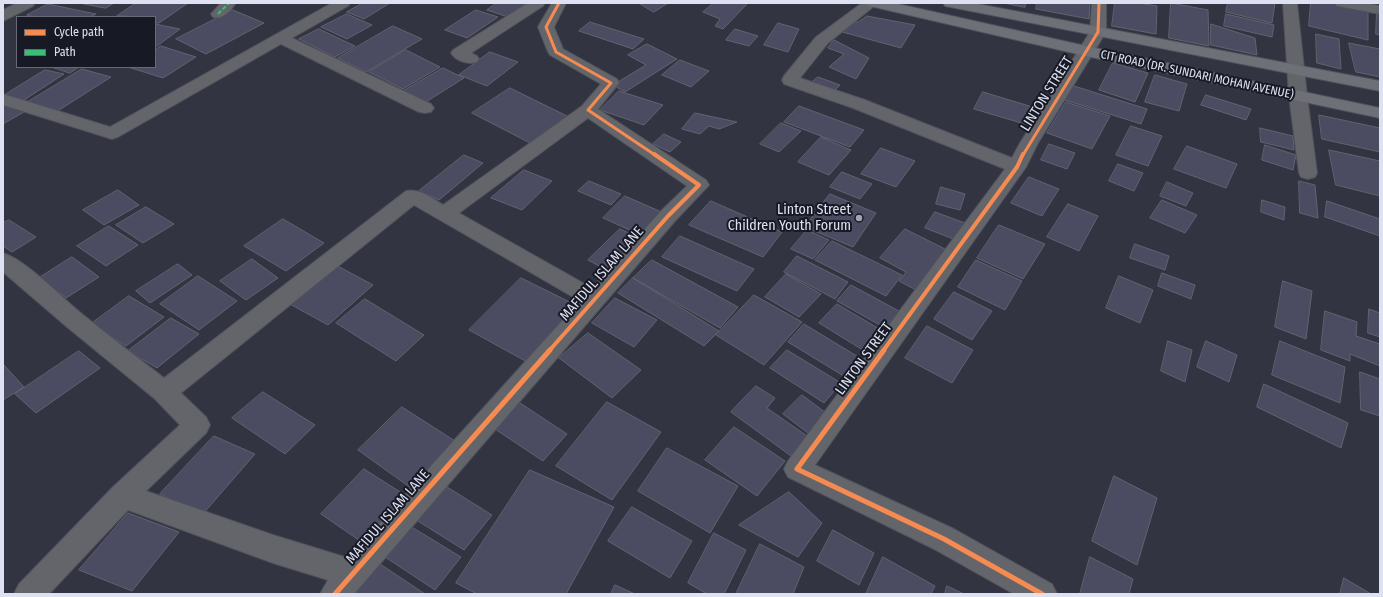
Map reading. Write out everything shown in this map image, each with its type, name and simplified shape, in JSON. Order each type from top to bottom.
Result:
[{"type":"main road","name":"CIT ROAD (DR. SUNDARI MOHAN AVENUE)","points":[[874,3],[1086,52],[1380,113]]},
{"type":"main road","name":"CIT ROAD (DR. SUNDARI MOHAN AVENUE)","points":[[950,3],[1380,86]]},
{"type":"street","points":[[3,16],[28,3]]},
{"type":"street","points":[[218,14],[229,3]]},
{"type":"street","points":[[3,99],[112,133],[342,3]]},
{"type":"street","points":[[471,58],[459,53],[538,3]]},
{"type":"street","points":[[444,214],[588,110],[611,83],[556,52],[546,27],[559,3]]},
{"type":"street","points":[[871,3],[822,40],[790,80],[859,104],[1017,167]]},
{"type":"street","name":"CIT ROAD (DR. SUNDARI MOHAN AVENUE)","points":[[1098,32],[1099,3]]},
{"type":"street","points":[[1290,3],[1295,70],[1308,173]]},
{"type":"street","points":[[1342,3],[1380,10]]},
{"type":"street","name":"LINTON STREET","points":[[1042,594],[944,539],[797,469],[1017,167],[1029,143],[1098,32]]},
{"type":"street","points":[[280,38],[426,108]]},
{"type":"street","name":"MAFIDUL ISLAM LANE","points":[[344,584],[594,299],[668,216],[699,185],[588,110]]},
{"type":"street","points":[[164,392],[413,196],[594,299]]},
{"type":"street","points":[[3,261],[164,392],[197,425],[123,496],[29,594]]},
{"type":"street","points":[[123,496],[273,549],[344,584]]},
{"type":"building","points":[[79,3],[114,3],[106,8]]},
{"type":"building","points":[[136,3],[188,3],[159,23],[156,23],[156,16],[117,16]]},
{"type":"building","points":[[363,3],[390,3],[364,19],[347,12]]},
{"type":"building","points":[[497,3],[526,3],[508,17],[487,10]]},
{"type":"building","points":[[639,3],[668,3],[654,12]]},
{"type":"building","points":[[714,3],[748,3],[723,29],[715,26],[720,19],[703,12]]},
{"type":"building","points":[[1004,3],[1026,3],[1025,7]]},
{"type":"building","points":[[1037,3],[1090,3],[1089,19],[1036,9]]},
{"type":"building","points":[[1115,3],[1138,3],[1157,6],[1156,34],[1112,26]]},
{"type":"building","points":[[1171,3],[1208,10],[1209,46],[1169,38]]},
{"type":"building","points":[[1228,3],[1275,3],[1272,23],[1226,12]]},
{"type":"building","points":[[1311,3],[1331,3],[1368,11],[1368,40],[1309,26]]},
{"type":"building","points":[[48,4],[96,14],[92,16],[27,15]]},
{"type":"building","points":[[233,10],[264,23],[206,54],[176,39]]},
{"type":"building","points":[[476,10],[498,17],[467,38],[445,30]]},
{"type":"building","points":[[1377,12],[1380,13],[1380,35],[1376,34]]},
{"type":"building","points":[[347,14],[372,25],[347,39],[321,27]]},
{"type":"building","points":[[1226,14],[1274,25],[1272,37],[1224,26]]},
{"type":"building","points":[[867,16],[915,25],[901,48],[835,30],[847,21],[858,22]]},
{"type":"building","points":[[590,22],[644,39],[633,49],[579,31]]},
{"type":"building","points":[[778,23],[799,29],[788,52],[764,45]]},
{"type":"building","points":[[156,24],[180,29],[157,46]]},
{"type":"building","points":[[1211,24],[1255,38],[1257,55],[1211,45]]},
{"type":"building","points":[[393,26],[422,39],[366,72],[338,58]]},
{"type":"building","points":[[319,29],[355,46],[335,57],[299,39]]},
{"type":"building","points":[[735,29],[758,36],[749,46],[726,40]]},
{"type":"building","points":[[1316,34],[1339,39],[1341,69],[1317,63]]},
{"type":"building","points":[[834,40],[869,58],[856,79],[829,67],[844,54],[828,48]]},
{"type":"building","points":[[1349,43],[1380,49],[1380,77],[1356,72]]},
{"type":"building","points":[[647,44],[677,59],[625,92],[613,85],[646,65],[628,55]]},
{"type":"building","points":[[161,46],[196,57],[163,78],[131,68],[156,68],[156,49]]},
{"type":"building","points":[[406,50],[440,67],[403,89],[369,72]]},
{"type":"building","points":[[490,52],[518,62],[487,86],[459,75]]},
{"type":"building","points":[[680,60],[709,71],[691,87],[662,75]]},
{"type":"building","points":[[1113,63],[1148,73],[1135,102],[1099,90]]},
{"type":"building","points":[[55,68],[78,68],[70,73]]},
{"type":"building","points":[[443,68],[464,78],[421,105],[400,93]]},
{"type":"building","points":[[82,69],[111,77],[56,112],[26,103]]},
{"type":"building","points":[[45,70],[64,74],[21,102],[3,98],[3,96]]},
{"type":"building","points":[[1155,75],[1187,84],[1179,111],[1145,102]]},
{"type":"building","points":[[818,77],[840,85],[831,94],[809,85]]},
{"type":"building","points":[[1074,86],[1147,109],[1141,124],[1065,100]]},
{"type":"building","points":[[510,88],[567,116],[530,143],[472,113]]},
{"type":"building","points":[[619,91],[663,105],[644,125],[600,110]]},
{"type":"building","points":[[983,92],[1036,108],[1028,125],[974,109]]},
{"type":"building","points":[[1206,95],[1251,109],[1246,120],[1201,105]]},
{"type":"building","points":[[1066,102],[1110,116],[1092,149],[1047,133]]},
{"type":"building","points":[[3,103],[29,109],[3,124]]},
{"type":"building","points":[[799,106],[864,130],[850,147],[784,122]]},
{"type":"building","points":[[695,113],[737,122],[719,129],[709,126],[700,134],[682,129]]},
{"type":"building","points":[[1319,115],[1380,128],[1380,152],[1322,139]]},
{"type":"building","points":[[781,123],[801,131],[779,152],[760,144]]},
{"type":"building","points":[[1131,126],[1162,136],[1148,166],[1116,155]]},
{"type":"building","points":[[1260,128],[1293,136],[1294,150],[1261,142]]},
{"type":"building","points":[[664,134],[681,142],[670,152],[653,144]]},
{"type":"building","points":[[821,137],[851,150],[829,175],[798,162]]},
{"type":"building","points":[[1049,144],[1075,153],[1067,169],[1041,160]]},
{"type":"building","points":[[1265,145],[1296,155],[1293,170],[1262,160]]},
{"type":"building","points":[[1187,146],[1237,164],[1226,188],[1174,169]]},
{"type":"building","points":[[881,148],[915,161],[896,187],[861,174]]},
{"type":"building","points":[[1329,150],[1380,161],[1380,196],[1336,185]]},
{"type":"building","points":[[464,155],[483,163],[439,200],[419,191]]},
{"type":"building","points":[[1118,164],[1143,173],[1134,191],[1109,181]]},
{"type":"building","points":[[524,170],[552,181],[522,210],[491,198]]},
{"type":"building","points":[[842,172],[872,184],[860,199],[830,187]]},
{"type":"building","points":[[1029,177],[1059,189],[1042,216],[1011,203]]},
{"type":"building","points":[[589,181],[621,194],[611,205],[578,191]]},
{"type":"building","points":[[1299,181],[1315,185],[1318,218],[1300,213]]},
{"type":"building","points":[[1167,182],[1193,193],[1186,206],[1160,196]]},
{"type":"building","points":[[941,187],[965,194],[960,210],[936,204]]},
{"type":"building","points":[[118,190],[139,205],[104,225],[83,210]]},
{"type":"building","points":[[830,194],[876,213],[853,247],[805,227]]},
{"type":"building","points":[[625,196],[666,214],[645,237],[603,218]]},
{"type":"building","points":[[1162,200],[1197,215],[1185,233],[1150,218]]},
{"type":"building","points":[[1262,200],[1285,207],[1284,220],[1261,212]]},
{"type":"building","points":[[711,201],[782,232],[763,257],[689,225]]},
{"type":"building","points":[[1327,201],[1380,219],[1380,236],[1325,217]]},
{"type":"building","points":[[1068,204],[1098,216],[1079,251],[1047,237]]},
{"type":"building","points":[[146,207],[174,224],[143,243],[116,225]]},
{"type":"building","points":[[935,212],[965,223],[956,240],[925,228]]},
{"type":"building","points":[[283,219],[324,243],[286,271],[244,246]]},
{"type":"building","points":[[9,220],[36,237],[12,252],[3,246],[3,223]]},
{"type":"building","points":[[999,225],[1045,244],[1023,279],[977,258]]},
{"type":"building","points":[[109,226],[138,245],[106,266],[77,246]]},
{"type":"building","points":[[620,229],[644,240],[612,273],[588,260]]},
{"type":"building","points":[[905,229],[949,251],[918,291],[899,281],[906,272],[880,258]]},
{"type":"building","points":[[807,230],[829,240],[813,259],[791,249]]},
{"type":"building","points":[[680,236],[754,269],[737,291],[662,257]]},
{"type":"building","points":[[832,241],[902,275],[886,296],[815,260]]},
{"type":"building","points":[[1135,244],[1169,256],[1165,270],[1130,258]]},
{"type":"building","points":[[797,256],[848,282],[835,299],[784,272]]},
{"type":"building","points":[[72,257],[99,277],[66,298],[39,278]]},
{"type":"building","points":[[252,259],[278,278],[246,300],[220,281]]},
{"type":"building","points":[[652,260],[738,307],[720,328],[633,278]]},
{"type":"building","points":[[976,260],[1022,281],[1005,310],[958,287]]},
{"type":"building","points":[[178,264],[192,275],[150,303],[136,291]]},
{"type":"building","points":[[334,264],[373,285],[328,325],[288,303]]},
{"type":"building","points":[[1162,273],[1195,285],[1191,299],[1158,286]]},
{"type":"building","points":[[786,274],[821,294],[799,317],[765,297]]},
{"type":"building","points":[[198,276],[237,301],[199,330],[160,304]]},
{"type":"building","points":[[1119,276],[1153,290],[1140,323],[1106,308]]},
{"type":"building","points":[[521,278],[580,307],[529,363],[469,330]]},
{"type":"building","points":[[633,278],[719,331],[704,346],[618,293]]},
{"type":"building","points":[[1283,281],[1312,291],[1306,339],[1275,327]]},
{"type":"building","points":[[851,285],[908,316],[894,333],[837,301]]},
{"type":"building","points":[[954,292],[992,311],[972,340],[934,319]]},
{"type":"building","points":[[754,295],[802,322],[764,365],[716,335]]},
{"type":"building","points":[[129,296],[164,317],[126,346],[91,324]]},
{"type":"building","points":[[615,298],[657,320],[634,347],[592,323]]},
{"type":"building","points":[[365,299],[424,335],[396,361],[336,323]]},
{"type":"building","points":[[837,304],[888,334],[871,355],[819,323]]},
{"type":"building","points":[[1369,309],[1380,313],[1380,337],[1368,333]]},
{"type":"building","points":[[1325,311],[1357,322],[1356,336],[1380,344],[1380,366],[1350,354],[1350,361],[1321,350]]},
{"type":"building","points":[[171,318],[199,334],[157,368],[128,351]]},
{"type":"building","points":[[804,324],[870,364],[855,383],[788,342]]},
{"type":"building","points":[[927,326],[973,350],[952,383],[905,358]]},
{"type":"building","points":[[588,333],[641,370],[612,398],[559,358]]},
{"type":"building","points":[[1168,341],[1192,350],[1185,382],[1161,371]]},
{"type":"building","points":[[1206,341],[1237,355],[1229,382],[1197,367]]},
{"type":"building","points":[[1280,341],[1345,367],[1340,403],[1272,375]]},
{"type":"building","points":[[787,350],[841,383],[824,403],[770,368]]},
{"type":"building","points":[[79,351],[100,368],[36,413],[15,394]]},
{"type":"building","points":[[3,364],[24,387],[3,400]]},
{"type":"building","points":[[1360,372],[1380,379],[1380,416],[1361,410]]},
{"type":"building","points":[[1264,384],[1348,423],[1341,448],[1257,407]]},
{"type":"building","points":[[756,386],[775,398],[767,408],[807,436],[791,456],[731,412]]},
{"type":"building","points":[[263,392],[315,425],[285,454],[232,418]]},
{"type":"building","points":[[802,395],[830,416],[812,436],[783,414]]},
{"type":"building","points":[[517,401],[567,434],[543,461],[492,427]]},
{"type":"building","points":[[607,402],[661,432],[612,500],[556,466]]},
{"type":"building","points":[[402,407],[455,441],[411,488],[358,450]]},
{"type":"building","points":[[734,427],[785,461],[757,496],[705,460]]},
{"type":"building","points":[[214,436],[255,454],[202,515],[160,494]]},
{"type":"building","points":[[667,448],[738,486],[710,533],[638,491]]},
{"type":"building","points":[[364,469],[408,497],[366,545],[321,514]]},
{"type":"building","points":[[530,470],[614,507],[566,594],[477,594],[456,583]]},
{"type":"building","points":[[1114,476],[1157,498],[1137,565],[1092,541]]},
{"type":"building","points":[[439,482],[492,515],[464,550],[410,516]]},
{"type":"building","points":[[789,492],[822,523],[798,557],[739,525]]},
{"type":"building","points":[[632,507],[692,541],[670,578],[608,541]]},
{"type":"building","points":[[128,513],[179,532],[132,591],[79,570]]},
{"type":"building","points":[[405,523],[461,557],[435,590],[379,553]]},
{"type":"building","points":[[833,530],[874,553],[859,585],[817,561]]},
{"type":"building","points":[[714,533],[746,550],[724,594],[707,594],[688,583]]},
{"type":"building","points":[[760,544],[804,567],[793,594],[736,594]]},
{"type":"building","points":[[883,557],[935,586],[931,594],[866,594]]},
{"type":"building","points":[[1090,557],[1133,579],[1129,594],[1080,594]]},
{"type":"building","points":[[371,558],[425,594],[346,594]]},
{"type":"building","points":[[1344,578],[1371,594],[1340,594]]},
{"type":"building","points":[[615,585],[635,594],[611,594]]},
{"type":"building","points":[[947,586],[964,594],[945,594]]},
{"type":"marked path","points":[[218,14],[229,3]]},
{"type":"cycle path","points":[[335,594],[668,216],[699,185],[588,110],[611,83],[556,52],[546,27],[559,3]]},
{"type":"cycle path","points":[[1042,594],[944,539],[797,469],[1017,167],[1029,143],[1098,32],[1099,3]]},
{"type":"place","name":"Linton Street Children Youth Forum","points":[[859,218]]}]
